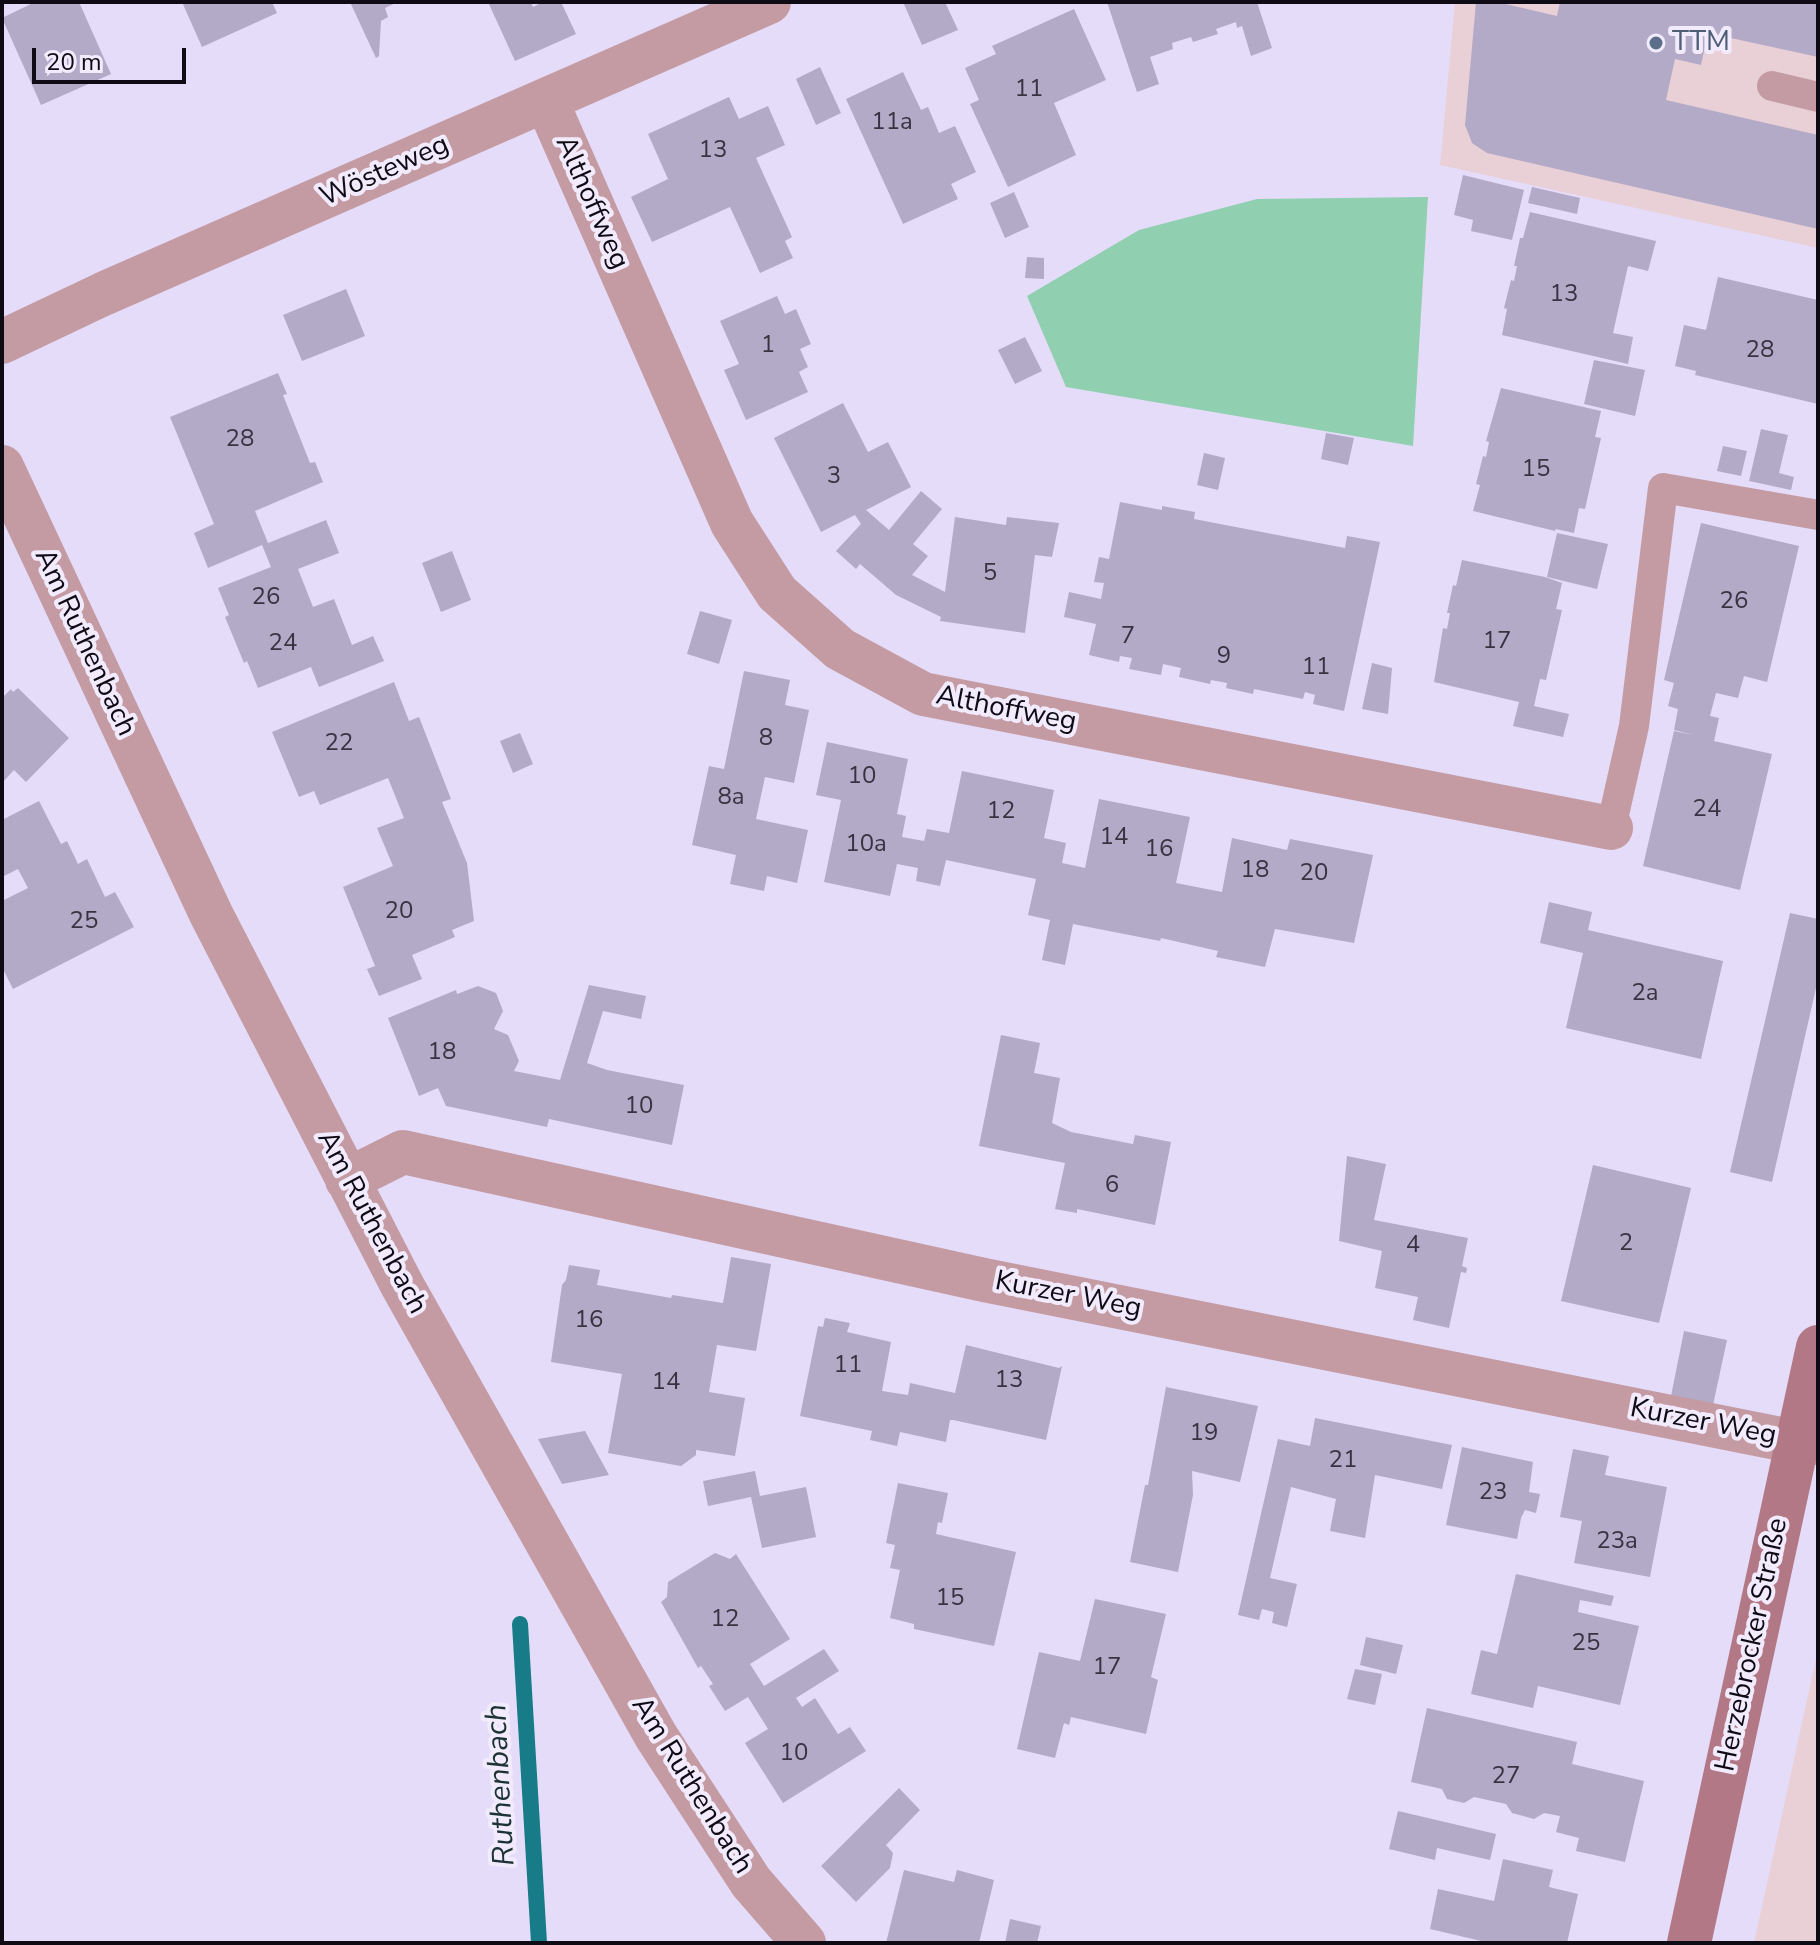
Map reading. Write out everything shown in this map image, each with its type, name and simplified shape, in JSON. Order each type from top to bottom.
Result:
[{"type":"main road","name":"Herzebrocker Straße","points":[[1689,1943],[1807,1442],[1818,1347]]},
{"type":"street","name":"Wösteweg","points":[[2,342],[103,294],[769,2]]},
{"type":"street","name":"Althoffweg","points":[[546,100],[732,523],[777,593],[840,649],[923,694],[1611,828]]},
{"type":"street","name":"Am Ruthenbach","points":[[2,467],[211,914],[402,1285],[656,1736],[751,1882],[804,1943]]},
{"type":"street","name":"Kurzer Weg","points":[[347,1180],[403,1152],[998,1283],[1807,1442]]},
{"type":"lane","points":[[1772,86],[1818,97]]},
{"type":"lane","points":[[1611,828],[1634,726],[1663,488],[1818,515]]},
{"type":"shaded area","points":[[1455,2],[1818,2],[1818,248],[1440,165]]},
{"type":"shaded area","points":[[1818,1649],[1818,1943],[1754,1943]]},
{"type":"green space","points":[[1428,197],[1413,446],[1066,387],[1027,296],[1139,230],[1257,199]]},
{"type":"building","points":[[35,2],[79,2],[111,74],[41,105],[2,18]]},
{"type":"building","points":[[182,2],[272,2],[277,13],[202,47]]},
{"type":"building","points":[[350,2],[398,2],[385,8],[388,17],[381,21],[379,56],[376,58]]},
{"type":"building","points":[[488,2],[531,2],[533,7],[543,2],[561,2],[576,34],[515,61]]},
{"type":"building","points":[[903,2],[945,2],[958,30],[922,45]]},
{"type":"building","points":[[1107,2],[1257,2],[1272,48],[1251,56],[1242,26],[1237,28],[1236,22],[1216,29],[1218,34],[1193,42],[1191,37],[1172,43],[1173,49],[1150,57],[1159,84],[1137,92]]},
{"type":"building","points":[[1476,2],[1497,2],[1557,16],[1560,2],[1818,2],[1818,57],[1708,33],[1701,65],[1675,59],[1666,100],[1818,135],[1818,229],[1487,153],[1472,143],[1465,125]]},
{"type":"building","points":[[1074,9],[1106,80],[1054,103],[1076,155],[1008,187],[970,104],[979,100],[965,68],[996,54],[992,46]]},
{"type":"building","points":[[820,67],[841,113],[816,125],[796,79]]},
{"type":"building","points":[[903,72],[921,110],[928,107],[939,133],[955,126],[976,172],[951,184],[958,199],[903,224],[846,99]]},
{"type":"building","points":[[729,97],[739,119],[768,106],[785,145],[756,158],[792,237],[785,241],[793,258],[760,273],[730,207],[652,242],[631,197],[668,179],[648,134]]},
{"type":"building","points":[[1463,175],[1524,190],[1512,240],[1471,231],[1473,220],[1454,215]]},
{"type":"building","points":[[1532,187],[1580,198],[1577,214],[1528,203]]},
{"type":"building","points":[[1014,192],[1029,227],[1005,238],[990,203]]},
{"type":"building","points":[[1530,212],[1656,241],[1648,271],[1628,266],[1613,333],[1633,337],[1628,364],[1502,335],[1507,309],[1504,308],[1511,280],[1514,281],[1520,238],[1523,238]]},
{"type":"building","points":[[1027,257],[1044,258],[1044,279],[1025,278]]},
{"type":"building","points":[[1718,277],[1818,300],[1818,404],[1695,375],[1696,371],[1675,366],[1684,325],[1706,330]]},
{"type":"building","points":[[346,289],[365,336],[302,361],[283,315]]},
{"type":"building","points":[[777,296],[785,314],[796,309],[811,344],[800,349],[808,367],[799,372],[808,392],[746,420],[724,370],[739,364],[720,321]]},
{"type":"building","points":[[1025,337],[1042,371],[1015,384],[998,350]]},
{"type":"building","points":[[1594,360],[1645,370],[1635,416],[1584,404]]},
{"type":"building","points":[[278,373],[287,394],[283,395],[310,463],[315,462],[323,482],[255,511],[268,543],[326,520],[339,553],[298,569],[313,607],[334,599],[352,645],[373,636],[384,661],[319,687],[311,667],[258,688],[247,661],[244,663],[225,617],[229,615],[218,588],[271,567],[262,545],[208,568],[194,533],[214,524],[170,417]]},
{"type":"building","points":[[1501,388],[1601,411],[1595,437],[1601,438],[1585,509],[1579,508],[1574,533],[1473,511],[1480,485],[1476,484],[1483,456],[1486,457],[1489,442],[1486,441]]},
{"type":"building","points":[[843,403],[868,452],[888,442],[911,487],[866,510],[889,530],[921,491],[942,509],[913,544],[928,556],[912,575],[945,592],[955,517],[1006,525],[1007,517],[1059,523],[1052,557],[1035,555],[1025,633],[940,621],[941,617],[896,595],[860,564],[856,569],[836,551],[861,524],[855,515],[821,532],[774,438]]},
{"type":"building","points":[[1761,429],[1788,435],[1779,473],[1794,477],[1791,490],[1749,481]]},
{"type":"building","points":[[1326,433],[1354,438],[1348,465],[1321,459]]},
{"type":"building","points":[[1723,446],[1747,451],[1741,476],[1717,471]]},
{"type":"building","points":[[1204,453],[1225,458],[1218,490],[1197,485]]},
{"type":"building","points":[[1120,502],[1195,512],[1194,519],[1345,548],[1347,536],[1380,542],[1344,711],[1313,704],[1315,695],[1305,692],[1303,699],[1254,689],[1253,694],[1226,688],[1227,683],[1211,680],[1210,684],[1179,677],[1181,668],[1163,664],[1161,675],[1129,669],[1132,658],[1120,656],[1119,662],[1089,655],[1096,624],[1064,617],[1069,592],[1101,599],[1104,583],[1094,582],[1099,557],[1109,559]]},
{"type":"building","points":[[1701,523],[1799,546],[1767,682],[1744,676],[1738,698],[1716,693],[1710,716],[1719,718],[1714,741],[1772,754],[1740,890],[1643,866],[1674,731],[1694,735],[1674,730],[1678,709],[1668,706],[1674,683],[1664,680]]},
{"type":"building","points":[[1557,533],[1608,544],[1597,589],[1547,577]]},
{"type":"building","points":[[452,551],[471,600],[441,612],[422,563]]},
{"type":"building","points":[[1462,560],[1562,583],[1556,609],[1562,610],[1546,680],[1540,679],[1534,706],[1569,714],[1563,737],[1513,726],[1519,702],[1434,682],[1443,628],[1447,629],[1453,585],[1456,586]]},
{"type":"building","points":[[700,611],[732,620],[719,664],[687,654]]},
{"type":"building","points":[[1372,663],[1392,668],[1388,714],[1362,709]]},
{"type":"building","points":[[744,671],[790,680],[785,705],[809,710],[794,783],[765,777],[756,819],[808,830],[797,883],[767,876],[764,891],[730,884],[736,855],[692,845],[709,766],[724,769]]},
{"type":"building","points":[[394,682],[409,721],[419,717],[451,799],[442,802],[467,863],[474,921],[452,930],[455,937],[412,955],[422,979],[379,996],[367,969],[375,966],[343,887],[393,866],[377,828],[404,818],[388,778],[320,805],[314,791],[299,797],[272,732]]},
{"type":"building","points":[[18,688],[69,738],[26,782],[14,770],[2,783],[2,698],[11,689],[13,692]]},
{"type":"building","points":[[520,733],[533,764],[513,773],[500,741]]},
{"type":"building","points":[[827,742],[908,759],[897,814],[906,816],[902,837],[924,841],[927,829],[949,833],[962,771],[1054,790],[1044,838],[1066,843],[1062,863],[1085,868],[1099,799],[1190,817],[1176,883],[1222,892],[1232,838],[1287,850],[1290,839],[1373,855],[1354,943],[1275,929],[1265,967],[1216,957],[1218,951],[1161,938],[1160,941],[1073,924],[1065,965],[1042,960],[1050,920],[1028,915],[1036,879],[946,860],[940,886],[916,881],[918,868],[897,864],[890,896],[824,882],[841,800],[816,795]]},
{"type":"building","points":[[39,801],[61,844],[67,841],[78,864],[87,859],[105,897],[115,892],[134,927],[13,989],[2,967],[2,901],[28,888],[18,869],[2,877],[2,820]]},
{"type":"building","points":[[1549,902],[1592,912],[1588,930],[1723,961],[1701,1059],[1566,1028],[1583,953],[1540,943]]},
{"type":"building","points":[[1790,913],[1818,919],[1818,979],[1772,1182],[1730,1172]]},
{"type":"building","points":[[589,985],[646,996],[641,1019],[603,1011],[587,1063],[607,1070],[684,1085],[672,1145],[549,1119],[547,1127],[446,1106],[438,1088],[419,1096],[388,1018],[456,990],[457,994],[478,986],[496,993],[503,1011],[494,1029],[508,1035],[519,1061],[514,1071],[560,1080]]},
{"type":"building","points":[[1001,1035],[1040,1043],[1034,1073],[1060,1078],[1052,1123],[1071,1132],[1133,1144],[1135,1135],[1171,1142],[1155,1225],[1077,1209],[1077,1213],[1055,1209],[1065,1163],[979,1146]]},
{"type":"building","points":[[1347,1156],[1386,1164],[1374,1220],[1468,1238],[1462,1266],[1467,1268],[1466,1273],[1461,1272],[1449,1328],[1413,1320],[1418,1297],[1375,1288],[1382,1251],[1339,1241]]},
{"type":"building","points":[[1593,1165],[1691,1188],[1659,1323],[1561,1301]]},
{"type":"building","points":[[731,1257],[771,1264],[756,1351],[717,1345],[709,1392],[745,1398],[735,1456],[696,1450],[696,1455],[681,1466],[608,1453],[622,1374],[551,1362],[562,1285],[569,1265],[600,1270],[597,1285],[671,1298],[672,1295],[723,1303]]},
{"type":"building","points":[[825,1318],[850,1323],[847,1332],[891,1342],[882,1391],[908,1395],[910,1383],[955,1393],[966,1345],[1059,1368],[1062,1366],[1046,1440],[950,1420],[946,1442],[900,1432],[897,1446],[870,1440],[872,1431],[800,1416],[818,1326],[823,1327]]},
{"type":"building","points":[[1684,1331],[1727,1340],[1713,1405],[1671,1396]]},
{"type":"building","points":[[1166,1387],[1258,1406],[1240,1482],[1192,1471],[1193,1495],[1178,1572],[1130,1562]]},
{"type":"building","points":[[1315,1418],[1452,1445],[1442,1489],[1375,1475],[1365,1538],[1330,1531],[1336,1499],[1291,1487],[1270,1578],[1297,1584],[1287,1627],[1272,1623],[1274,1612],[1262,1609],[1259,1620],[1238,1615],[1278,1439],[1310,1446]]},
{"type":"building","points":[[585,1431],[609,1475],[562,1484],[538,1439]]},
{"type":"building","points":[[1462,1447],[1533,1462],[1529,1492],[1540,1494],[1536,1513],[1525,1510],[1517,1539],[1446,1525]]},
{"type":"building","points":[[1573,1449],[1609,1456],[1605,1475],[1667,1487],[1650,1577],[1574,1563],[1582,1521],[1560,1517]]},
{"type":"building","points":[[755,1471],[760,1496],[806,1487],[816,1537],[762,1548],[751,1497],[708,1506],[703,1481]]},
{"type":"building","points":[[898,1483],[948,1493],[942,1523],[938,1522],[936,1534],[1016,1552],[994,1646],[914,1629],[914,1624],[890,1618],[900,1570],[890,1568],[895,1545],[886,1543]]},
{"type":"building","points":[[715,1553],[730,1559],[736,1554],[790,1639],[750,1664],[764,1686],[824,1649],[839,1671],[796,1698],[802,1707],[815,1698],[838,1734],[850,1727],[866,1751],[783,1803],[745,1743],[768,1729],[748,1697],[725,1711],[709,1686],[713,1684],[701,1666],[698,1668],[661,1602],[667,1597],[668,1582]]},
{"type":"building","points":[[1516,1574],[1614,1596],[1611,1606],[1580,1600],[1578,1612],[1639,1626],[1620,1705],[1538,1686],[1533,1708],[1471,1694],[1481,1650],[1497,1654]]},
{"type":"building","points":[[1095,1599],[1166,1614],[1151,1677],[1158,1680],[1146,1734],[1071,1717],[1069,1725],[1064,1723],[1055,1758],[1017,1749],[1039,1652],[1080,1661]]},
{"type":"building","points":[[1366,1637],[1403,1645],[1396,1674],[1360,1665]]},
{"type":"building","points":[[1355,1669],[1382,1674],[1375,1705],[1347,1699]]},
{"type":"building","points":[[1427,1708],[1577,1742],[1572,1764],[1644,1781],[1625,1862],[1576,1851],[1579,1838],[1556,1832],[1560,1816],[1544,1813],[1534,1819],[1512,1813],[1506,1804],[1474,1797],[1464,1803],[1447,1799],[1442,1789],[1411,1782]]},
{"type":"building","points":[[899,1788],[920,1810],[886,1845],[893,1853],[890,1868],[856,1902],[821,1866]]},
{"type":"building","points":[[1398,1811],[1496,1834],[1490,1860],[1437,1848],[1435,1860],[1389,1849]]},
{"type":"building","points":[[1503,1859],[1553,1870],[1549,1887],[1578,1894],[1567,1943],[1490,1943],[1430,1929],[1438,1889],[1494,1901]]},
{"type":"building","points":[[904,1870],[954,1882],[957,1870],[994,1880],[979,1943],[886,1943]]},
{"type":"building","points":[[1010,1919],[1041,1926],[1037,1943],[1005,1943]]},
{"type":"waterway","name":"Ruthenbach","points":[[520,1624],[539,1943]]},
{"type":"place","name":"TTM","points":[[1656,43]]}]
